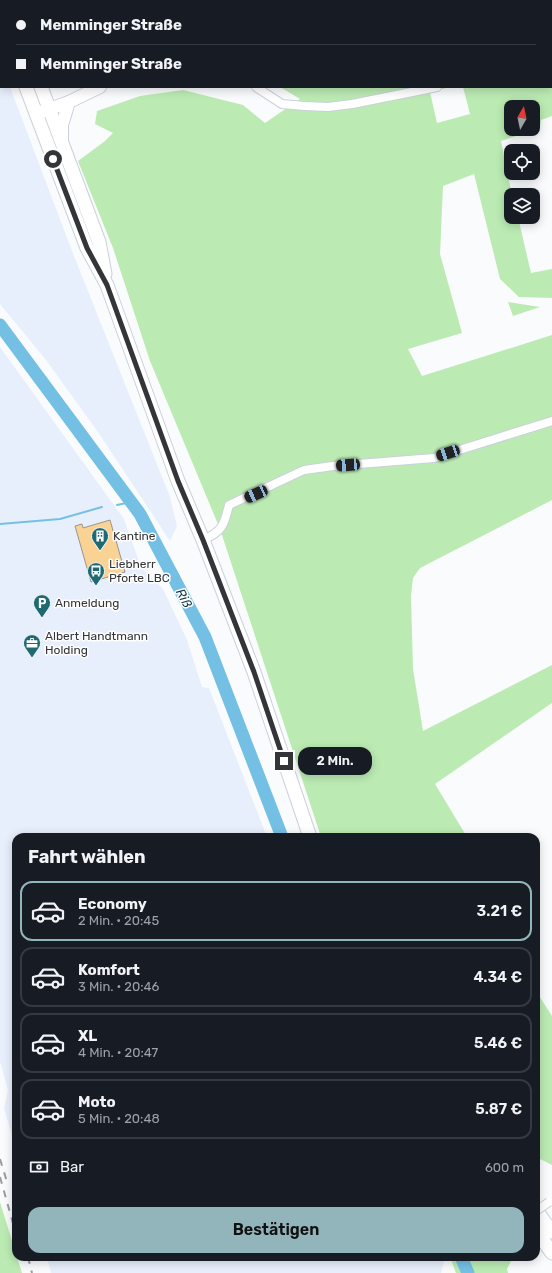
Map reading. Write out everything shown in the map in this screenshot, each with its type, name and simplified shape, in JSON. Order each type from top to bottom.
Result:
[{"type":"main road","points":[[26,88],[87,248],[107,285],[178,481],[203,540],[254,672],[309,833]]},
{"type":"main road","points":[[41,88],[99,242],[107,285]]},
{"type":"main road","points":[[540,1216],[552,1232]]},
{"type":"main road","points":[[540,1236],[552,1253]]},
{"type":"street","points":[[36,114],[69,102],[98,88]]},
{"type":"street","points":[[258,88],[282,104],[328,107],[352,104],[432,88]]},
{"type":"street","points":[[62,140],[62,125],[69,102]]},
{"type":"street","points":[[203,540],[219,532],[224,524],[229,505],[304,470],[333,466],[434,458],[552,421]]},
{"type":"street","points":[[540,1208],[551,1201]]},
{"type":"shaded area","points":[[0,88],[10,88],[72,251],[170,497],[177,526],[170,541],[98,432],[46,360],[0,304]]},
{"type":"shaded area","points":[[0,347],[124,519],[141,567],[163,589],[187,640],[202,687],[209,688],[265,833],[12,833],[12,1135],[4,1108],[8,1090],[0,1062]]},
{"type":"shaded area","points":[[48,1261],[444,1261],[441,1273],[51,1273]]},
{"type":"green space","points":[[282,88],[446,88],[430,92],[437,123],[470,114],[463,88],[552,88],[552,116],[541,120],[540,128],[540,100],[504,100],[504,136],[516,136],[501,141],[504,156],[504,180],[509,180],[511,188],[504,188],[504,224],[520,224],[531,273],[552,269],[552,298],[519,297],[500,279],[474,174],[443,186],[440,254],[462,333],[408,349],[422,376],[552,335],[552,500],[420,568],[413,578],[411,596],[413,669],[423,731],[552,665],[552,703],[435,784],[465,833],[320,833],[220,529],[150,361],[113,248],[78,161],[105,141],[113,133],[95,124],[97,111],[140,96],[183,90],[243,105],[265,123],[300,99]]},
{"type":"green space","points":[[508,302],[540,307],[513,316]]},
{"type":"green space","points":[[540,997],[552,1016],[552,1165],[540,1159]]},
{"type":"green space","points":[[0,1202],[12,1241],[12,1261],[18,1261],[22,1273],[0,1273]]},
{"type":"green space","points":[[452,1261],[511,1261],[507,1269],[508,1273],[456,1273]]},
{"type":"building","name":"Kantine","points":[[110,520],[125,572],[91,582],[75,526],[82,524],[83,528]]},
{"type":"waterway","name":"Riß","points":[[0,325],[140,514],[205,637],[280,833]]},
{"type":"waterway","points":[[117,505],[131,502]]},
{"type":"waterway","points":[[0,524],[60,519],[102,507]]},
{"type":"waterway","name":"Riß","points":[[463,1261],[468,1273]]},
{"type":"railway","points":[[0,1159],[7,1182]]},
{"type":"railway","points":[[0,1177],[12,1220]]},
{"type":"railway","points":[[29,1261],[32,1273]]},
{"type":"place","name":"Kantine","points":[[100,551]]},
{"type":"place","name":"Liebherr Pforte LBC","points":[[96,586]]},
{"type":"place","name":"Anmeldung","points":[[42,618]]},
{"type":"place","name":"Albert Handtmann Holding","points":[[32,658]]},
{"type":"route","points":[[53,159],[87,248],[107,285],[178,481],[222,587],[254,672],[284,761]]}]
